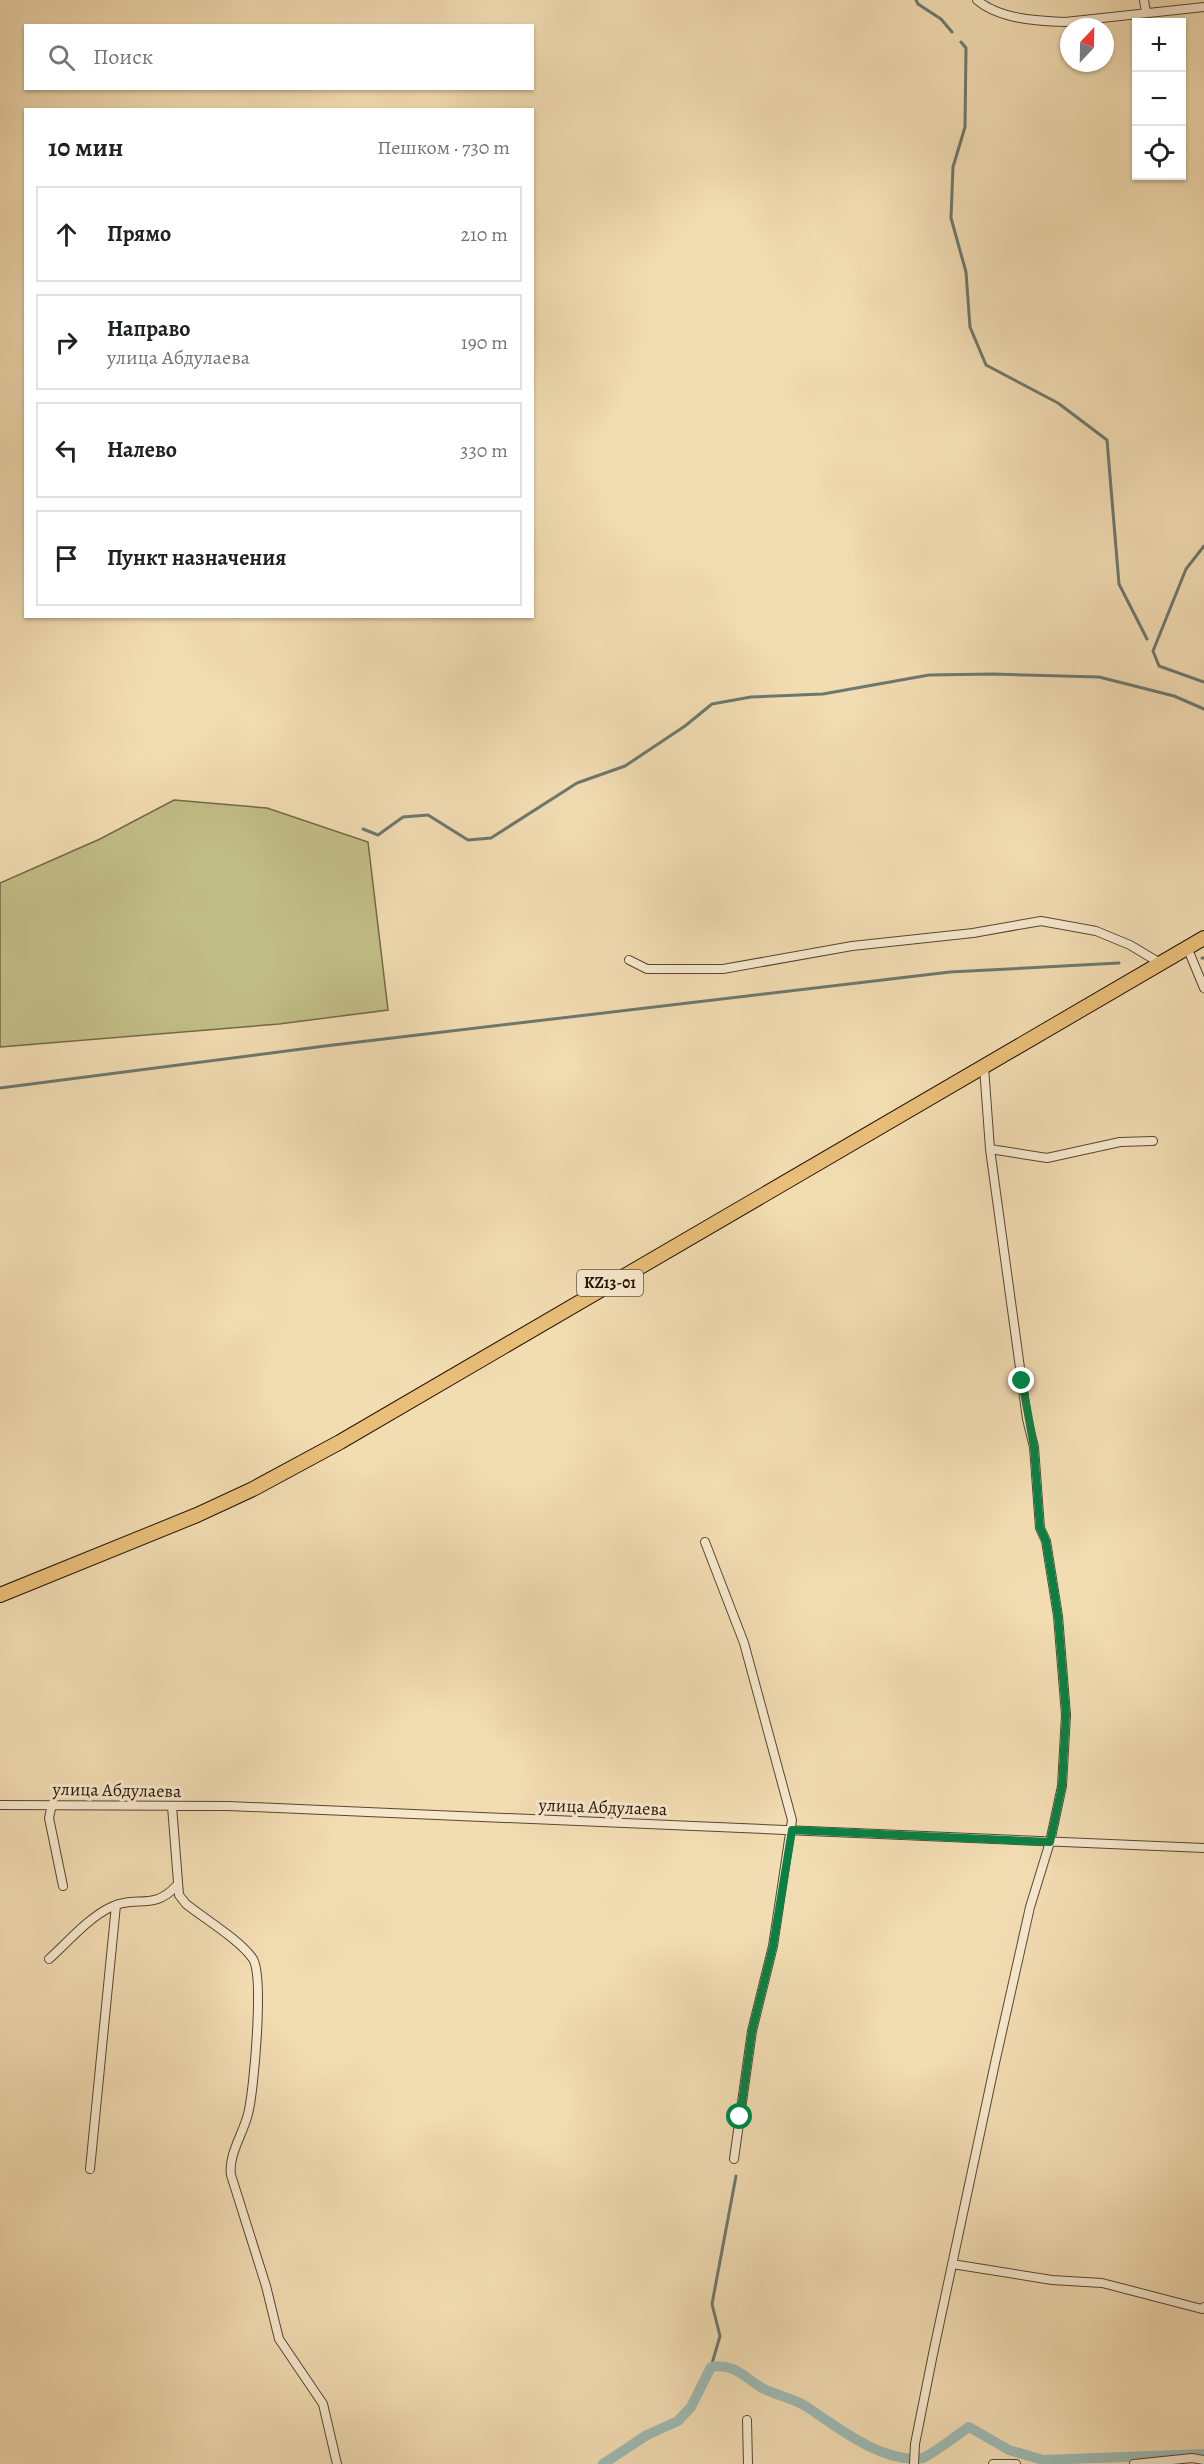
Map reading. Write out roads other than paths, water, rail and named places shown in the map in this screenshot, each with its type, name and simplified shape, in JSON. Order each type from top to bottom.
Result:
[{"type":"highway","name":"KZ13-01","points":[[0,1595],[151,1535],[262,1484],[351,1436],[1204,938]]},
{"type":"street","points":[[977,0],[994,11],[1042,21],[1065,22],[1204,7]]},
{"type":"street","points":[[1143,0],[1146,12]]},
{"type":"street","points":[[629,960],[647,969],[723,969],[852,946],[974,933],[1041,921],[1096,931],[1130,945],[1160,963]]},
{"type":"street","points":[[1187,947],[1202,975],[1204,988]]},
{"type":"street","points":[[914,2464],[914,2452],[991,2063],[1030,1907],[1050,1842],[1062,1786],[1065,1746],[1066,1714],[1058,1616],[1046,1541],[1040,1528],[1034,1447],[1027,1419],[990,1149],[984,1067]]},
{"type":"street","points":[[990,1149],[1047,1158],[1120,1142],[1153,1142]]},
{"type":"street","points":[[705,1542],[744,1643],[792,1810],[792,1830],[773,1946],[752,2031],[734,2159]]},
{"type":"street","points":[[52,1804],[49,1818],[63,1886]]},
{"type":"street","name":"улица Абдулаева","points":[[0,1805],[228,1806],[1204,1848]]},
{"type":"street","points":[[172,1806],[177,1886],[186,1904],[244,1950],[256,1965],[259,1995],[249,2110],[231,2163],[231,2175],[266,2286],[279,2339],[323,2404],[337,2464]]},
{"type":"street","points":[[49,1959],[96,1917],[116,1905],[152,1902],[168,1895],[177,1886]]},
{"type":"street","points":[[90,2169],[116,1905]]},
{"type":"street","points":[[952,2264],[1052,2280],[1102,2283],[1202,2309],[1204,2307]]},
{"type":"street","points":[[747,2420],[748,2464]]},
{"type":"street","points":[[1134,2464],[1192,2458],[1204,2460]]},
{"type":"street","points":[[993,2464],[1016,2464]]},
{"type":"waterway","points":[[916,0],[918,4],[941,19],[952,32]]},
{"type":"waterway","points":[[961,42],[966,48],[965,127],[953,167],[951,218],[966,272],[970,327],[986,365],[1058,403],[1107,440],[1119,584],[1147,639]]},
{"type":"waterway","points":[[1204,546],[1186,569],[1153,651],[1159,666],[1204,682]]},
{"type":"waterway","points":[[363,829],[378,835],[403,817],[428,815],[468,840],[491,838],[577,783],[625,766],[685,726],[712,704],[751,697],[823,694],[929,675],[993,674],[1099,677],[1174,696],[1204,709]]},
{"type":"waterway","points":[[0,1088],[325,1046],[950,972],[1119,963]]},
{"type":"waterway","points":[[711,2367],[720,2336],[712,2304],[736,2176]]},
{"type":"waterway","points":[[603,2464],[647,2435],[678,2421],[691,2407],[711,2367],[720,2366],[733,2369],[764,2389],[802,2404],[846,2434],[877,2450],[908,2458],[923,2458],[969,2427],[1009,2450],[1043,2460],[1204,2454]]}]
